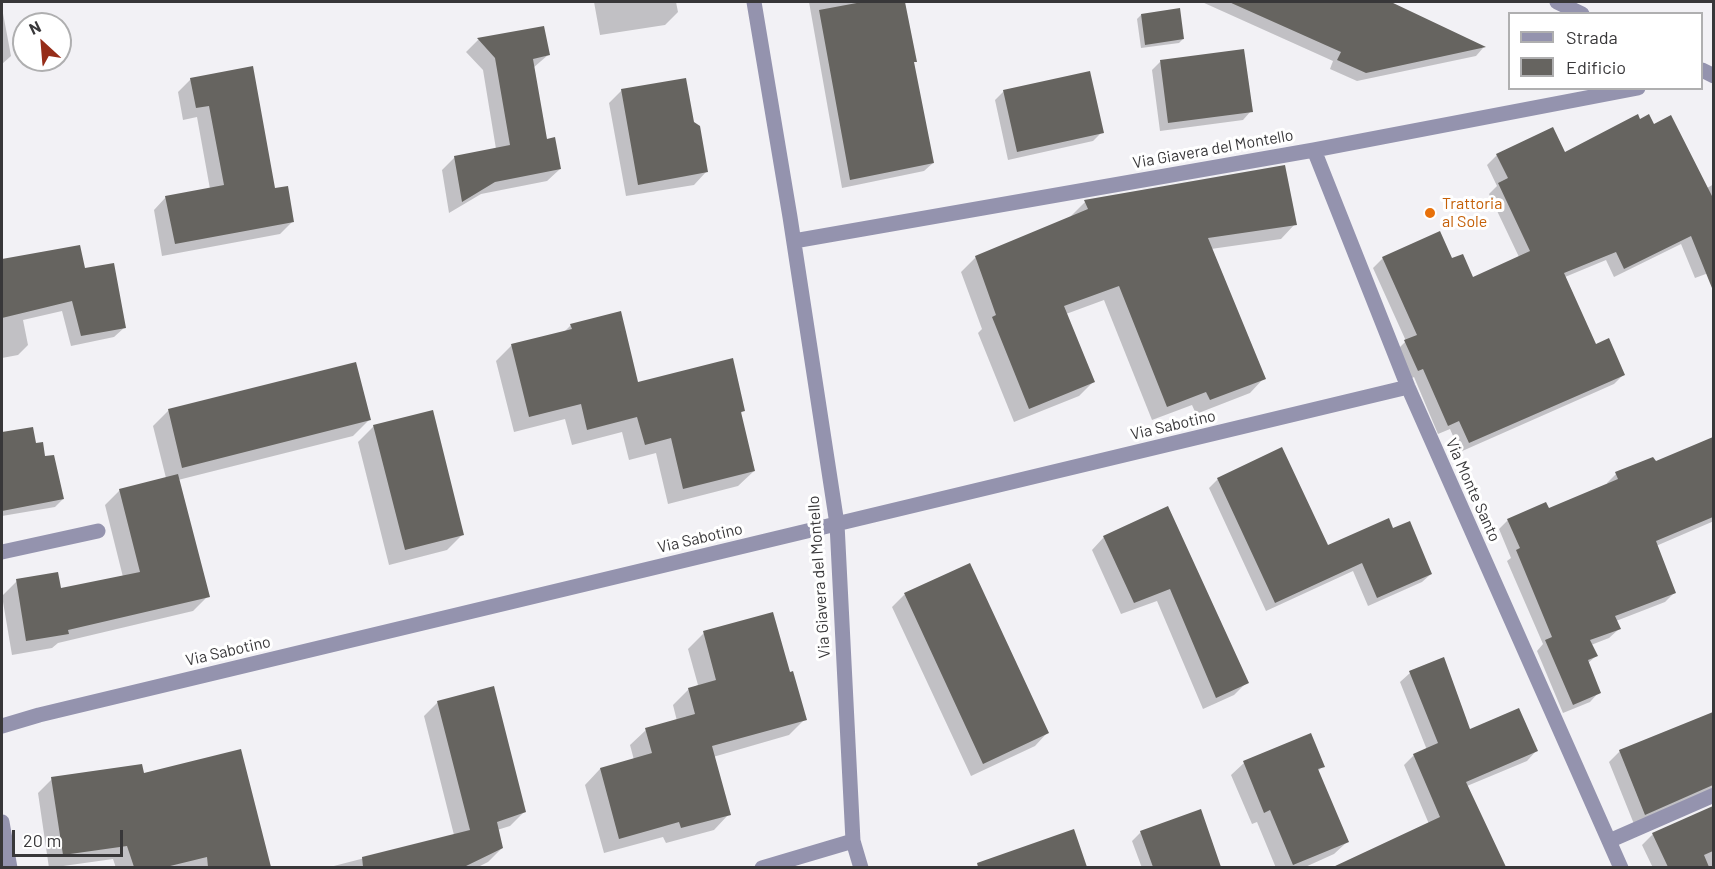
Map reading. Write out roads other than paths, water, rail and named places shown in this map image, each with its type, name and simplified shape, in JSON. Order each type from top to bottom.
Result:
[{"type":"street","name":"Via Giavera del Montello","points":[[754,2],[794,241],[837,524],[853,841],[861,867]]},
{"type":"street","points":[[1557,2],[1578,12]]},
{"type":"street","name":"Via Giavera del Montello","points":[[794,241],[1314,150],[1628,90]]},
{"type":"street","name":"Via Monte Santo","points":[[1314,150],[1408,387],[1621,867]]},
{"type":"street","name":"Via Sabotino","points":[[2,726],[51,712],[1408,387]]},
{"type":"street","points":[[2,552],[98,531]]},
{"type":"street","points":[[1609,841],[1713,795]]},
{"type":"street","points":[[2,822],[10,867]]},
{"type":"street","points":[[762,867],[853,841]]},
{"type":"place","name":"Trattoria al Sole","points":[[1430,213]]}]
